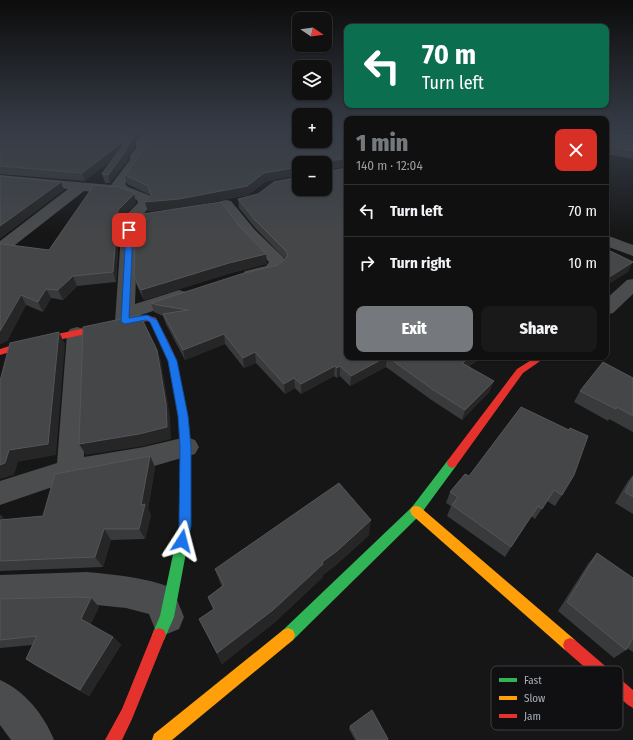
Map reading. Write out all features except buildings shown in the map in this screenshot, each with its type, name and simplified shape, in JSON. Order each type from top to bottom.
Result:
[{"type":"street","points":[[123,190],[118,186],[133,165]]},
{"type":"street","points":[[0,179],[123,190],[144,198],[145,204],[130,218],[126,318]]},
{"type":"street","points":[[0,249],[81,186]]},
{"type":"street","points":[[226,204],[250,233],[277,260],[278,265],[272,270],[237,278]]},
{"type":"street","points":[[130,218],[152,216]]},
{"type":"street","points":[[609,241],[633,251]]},
{"type":"street","points":[[609,306],[633,284]]},
{"type":"street","points":[[0,352],[30,343],[77,334],[126,318],[192,292]]},
{"type":"street","points":[[113,740],[127,714],[167,617],[185,526],[186,447],[183,416],[172,361],[153,320],[147,318],[126,318]]},
{"type":"street","points":[[70,470],[77,334]]},
{"type":"street","points":[[160,740],[288,635],[416,511],[520,371],[537,360]]},
{"type":"street","points":[[0,492],[70,470],[144,458],[186,447]]},
{"type":"street","points":[[416,511],[594,666]]},
{"type":"street","points":[[0,591],[87,588],[126,592],[160,600],[167,617]]},
{"type":"street","points":[[623,691],[633,700]]},
{"type":"street","points":[[0,699],[15,713],[35,740]]},
{"type":"traffic: fast","points":[[159,635],[167,617],[185,526],[186,447],[183,416],[174,369]]},
{"type":"traffic: fast","points":[[288,635],[416,511],[452,463]]},
{"type":"traffic: slow","points":[[416,511],[570,645]]},
{"type":"traffic: slow","points":[[160,740],[288,635]]},
{"type":"traffic: jam","points":[[0,352],[29,343],[147,318],[153,320],[173,361],[174,369]]},
{"type":"traffic: jam","points":[[452,463],[520,371],[537,360]]},
{"type":"traffic: jam","points":[[113,740],[127,714],[159,635]]},
{"type":"traffic: jam","points":[[570,645],[594,666]]},
{"type":"traffic: jam","points":[[623,691],[633,700]]},
{"type":"route","points":[[129,230],[125,322],[147,318],[153,320],[172,361],[183,416],[186,447],[185,526],[182,541]]}]
